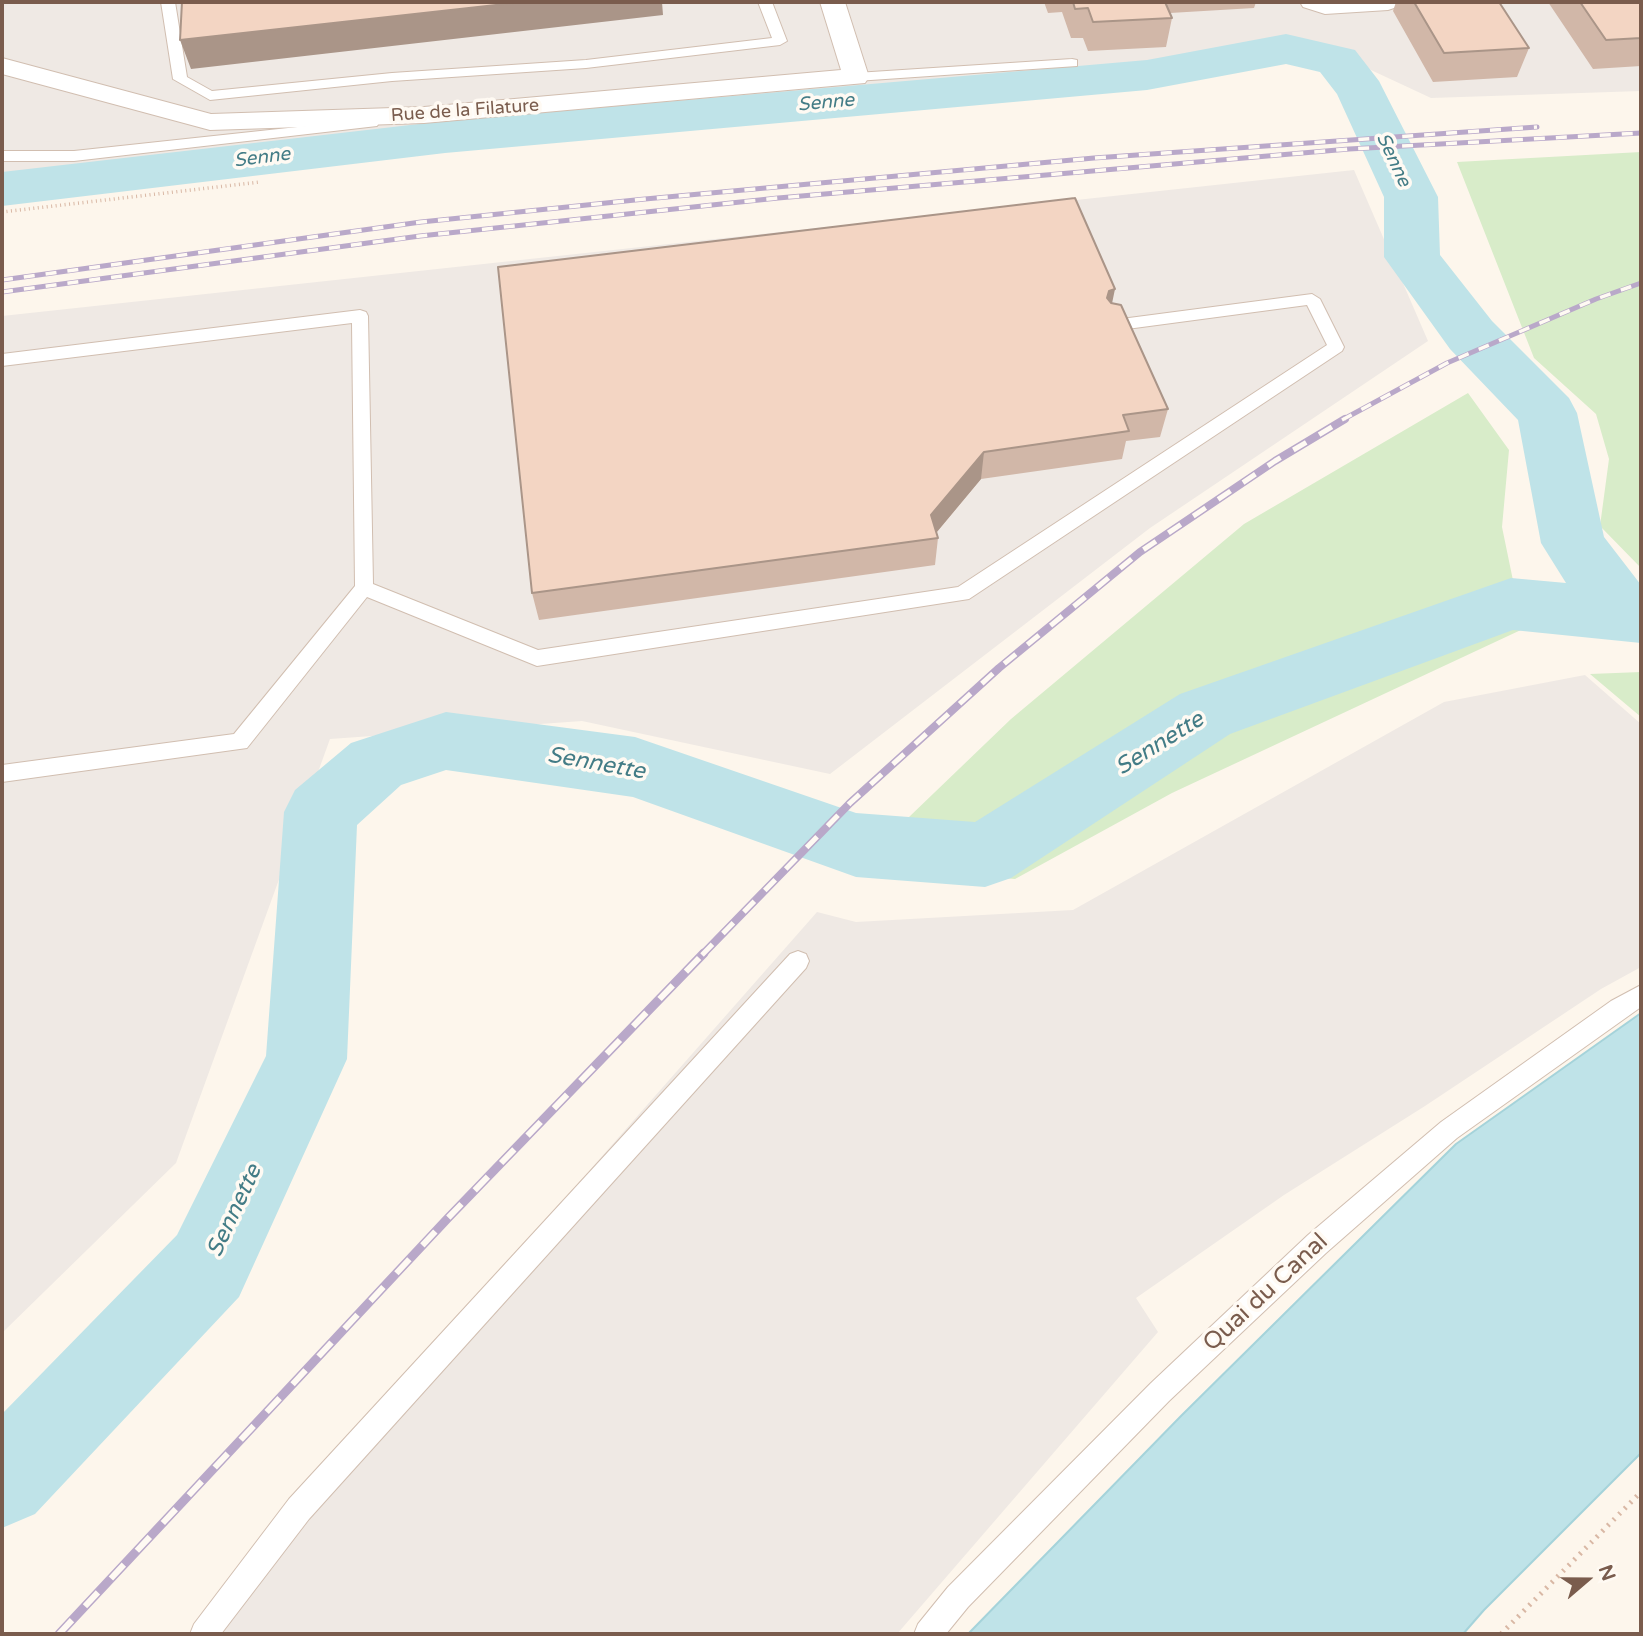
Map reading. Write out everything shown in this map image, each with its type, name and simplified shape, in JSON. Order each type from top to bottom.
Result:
[{"type":"street","points":[[832,2],[856,77]]},
{"type":"street","points":[[1312,2],[1325,6],[1388,2]]},
{"type":"street","name":"Rue de la Filature","points":[[2,66],[210,122],[424,116],[856,77]]},
{"type":"lane","points":[[168,2],[180,79],[210,96],[392,78],[586,64],[780,41],[765,2]]},
{"type":"lane","points":[[856,77],[1072,63]]},
{"type":"lane","points":[[2,156],[74,156],[424,116]]},
{"type":"lane","points":[[364,587],[537,658],[962,594],[1336,347],[1312,299],[1112,325]]},
{"type":"lane","points":[[2,360],[360,316],[364,587],[240,742],[2,774]]},
{"type":"lane","points":[[204,1634],[299,1508],[798,961]]},
{"type":"lane","name":"Quai du Canal","points":[[928,1634],[958,1597],[1160,1392],[1317,1244],[1448,1130],[1641,995]]},
{"type":"path","points":[[2,212],[260,182]]},
{"type":"path","points":[[1502,1634],[1641,1492]]},
{"type":"shaded area","points":[[2,2],[1641,2],[1641,91],[1431,98],[1313,43],[1143,69],[415,128],[2,176]]},
{"type":"shaded area","points":[[1354,170],[1428,341],[1150,528],[830,774],[582,721],[330,739],[176,1163],[2,1333],[2,316]]},
{"type":"shaded area","points":[[1585,675],[1641,724],[1641,967],[1601,989],[1425,1106],[1284,1195],[1136,1298],[1158,1332],[897,1634],[189,1634],[295,1505],[817,912],[856,922],[1073,910],[1444,702]]},
{"type":"green space","points":[[1641,152],[1641,568],[1600,526],[1609,459],[1596,414],[1534,358],[1457,162]]},
{"type":"green space","points":[[1468,393],[1509,450],[1502,527],[1523,629],[1172,793],[1015,879],[858,866],[1011,719],[1244,524]]},
{"type":"green space","points":[[1641,672],[1641,717],[1590,674]]},
{"type":"water","points":[[1641,1013],[1641,1453],[1463,1634],[968,1634],[1181,1416],[1456,1144]]},
{"type":"building","points":[[182,2],[523,2],[180,40]]},
{"type":"building","points":[[1073,2],[1165,2],[1172,18],[1093,22],[1088,8],[1075,9]]},
{"type":"building","points":[[1414,2],[1499,2],[1529,48],[1444,53]]},
{"type":"building","points":[[1580,2],[1641,2],[1641,38],[1606,40]]},
{"type":"building","points":[[1075,198],[1115,289],[1109,291],[1107,298],[1111,303],[1121,305],[1168,409],[1123,415],[1129,431],[984,452],[931,515],[938,538],[532,593],[498,267]]},
{"type":"waterway","name":"Senne","points":[[2,189],[445,137],[1147,75],[1286,49],[1337,61],[1361,92],[1411,197],[1412,257],[1471,335],[1547,413],[1573,543],[1613,600],[1641,617]]},
{"type":"waterway","name":"Sennette","points":[[2,1481],[208,1266],[306,1059],[321,812],[376,764],[446,741],[635,767],[856,845],[985,855],[1205,714],[1511,604],[1638,616]]},
{"type":"railway","points":[[2,280],[421,222],[645,199],[1094,158],[1537,127]]},
{"type":"railway","points":[[2,292],[420,236],[778,198],[1349,149],[1641,133]]},
{"type":"railway","points":[[1342,420],[1447,363],[1596,299],[1641,283]]},
{"type":"railway","points":[[702,955],[850,803],[999,668],[1140,552],[1275,461],[1345,419]]},
{"type":"railway","points":[[59,1634],[448,1218],[704,953]]}]
